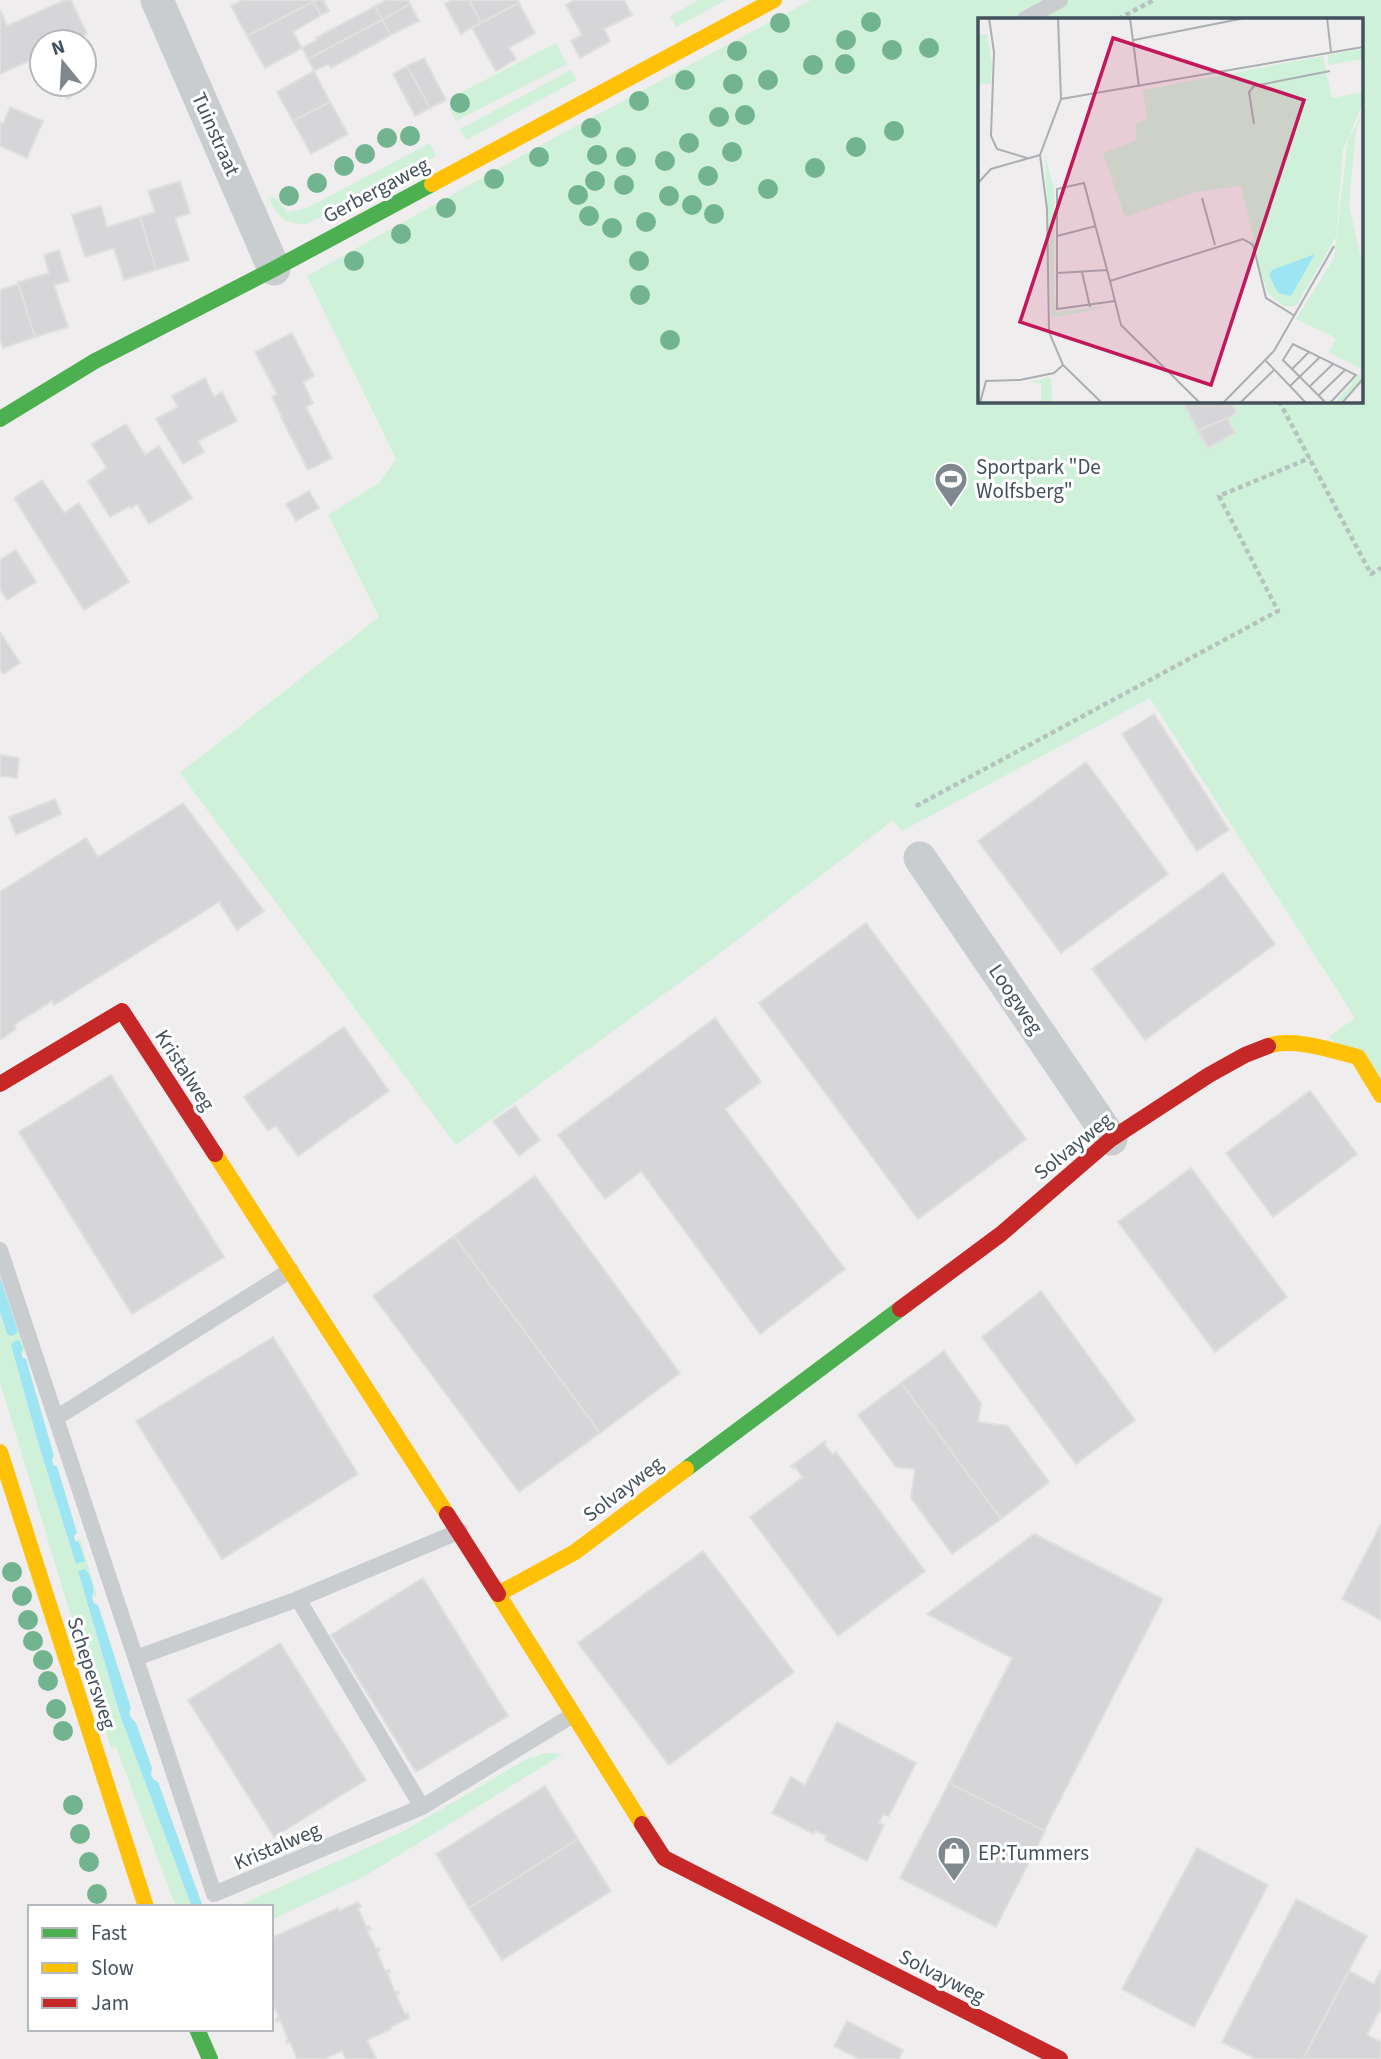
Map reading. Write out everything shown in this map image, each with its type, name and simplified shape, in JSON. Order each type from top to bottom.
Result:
[{"type":"street","name":"Tuinstraat","points":[[157,0],[274,269]]},
{"type":"street","name":"Gerbergaweg","points":[[0,419],[95,361],[274,269],[774,0]]},
{"type":"street","name":"Loogweg","points":[[920,858],[1111,1139]]},
{"type":"street","name":"Kristalweg","points":[[0,1084],[121,1011],[460,1531],[498,1594]]},
{"type":"street","name":"Solvayweg","points":[[1060,2059],[664,1858],[498,1594],[585,1544],[1001,1234],[1111,1139],[1209,1075],[1245,1055],[1277,1043],[1312,1046],[1358,1057],[1381,1095]]},
{"type":"street","name":"Schepersweg","points":[[0,1451],[145,1905]]},
{"type":"street","points":[[198,2031],[210,2059]]},
{"type":"lane","points":[[1027,18],[1060,0]]},
{"type":"lane","name":"Kristalweg","points":[[0,1250],[215,1894],[422,1807],[573,1714]]},
{"type":"lane","points":[[56,1418],[291,1270]]},
{"type":"lane","points":[[136,1658],[298,1599],[460,1531]]},
{"type":"lane","points":[[298,1599],[422,1807]]},
{"type":"path","points":[[1120,18],[1154,0]]},
{"type":"path","points":[[1280,402],[1371,574],[1381,568]]},
{"type":"path","points":[[916,806],[1278,611],[1219,496],[1310,458]]},
{"type":"green space","points":[[699,0],[726,0],[676,27],[670,16]]},
{"type":"green space","name":"Sportpark \"De Wolfsberg\"","points":[[811,0],[1381,0],[1381,1082],[1329,1037],[1355,1018],[1150,698],[902,831],[893,820],[715,957],[456,1145],[180,773],[379,617],[328,515],[379,483],[396,459],[307,276],[541,145]]},
{"type":"green space","points":[[556,43],[567,64],[456,121],[449,108],[456,105],[452,97]]},
{"type":"green space","points":[[571,70],[577,80],[466,140],[460,129]]},
{"type":"green space","points":[[430,143],[436,156],[307,224],[282,218],[268,196],[277,199],[287,212],[307,208]]},
{"type":"green space","points":[[0,1272],[26,1351],[23,1353],[11,1345],[40,1449],[76,1564],[80,1542],[77,1539],[80,1539],[97,1596],[93,1597],[94,1594],[78,1572],[121,1718],[191,1905],[175,1905],[116,1747],[111,1748],[0,1382],[0,1312],[7,1334],[16,1334],[18,1330]]},
{"type":"green space","points":[[544,1753],[563,1754],[365,1876],[273,1919],[273,1905],[240,1905],[404,1831],[532,1756],[533,1758]]},
{"type":"water","points":[[0,1277],[18,1331],[11,1336],[7,1334],[0,1312]]},
{"type":"water","points":[[19,1340],[54,1456],[53,1465],[57,1466],[77,1533],[74,1536],[75,1541],[79,1542],[85,1561],[76,1564],[11,1345]]},
{"type":"water","points":[[85,1569],[92,1583],[92,1597],[98,1605],[131,1708],[130,1715],[136,1723],[152,1768],[151,1774],[158,1782],[202,1905],[191,1905],[121,1718],[78,1571]]},
{"type":"building","points":[[65,0],[71,0],[84,28],[28,28],[28,61],[0,74],[0,10],[7,26]]},
{"type":"building","points":[[242,0],[313,2],[247,36],[231,6]]},
{"type":"building","points":[[323,0],[329,11],[321,15],[313,2]]},
{"type":"building","points":[[386,0],[408,0],[410,4],[382,20],[375,6]]},
{"type":"building","points":[[451,0],[469,0],[481,22],[461,34],[445,4]]},
{"type":"building","points":[[469,0],[517,0],[519,3],[481,22]]},
{"type":"building","points":[[574,0],[624,0],[632,15],[604,29],[610,41],[580,58],[571,41],[582,35],[566,5]]},
{"type":"building","points":[[313,2],[321,15],[293,32],[302,48],[265,68],[247,36]]},
{"type":"building","points":[[519,3],[535,33],[509,48],[516,59],[496,71],[472,28]]},
{"type":"building","points":[[410,4],[419,21],[391,35],[382,20]]},
{"type":"building","points":[[375,6],[382,20],[308,59],[302,48]]},
{"type":"building","points":[[382,20],[391,35],[331,68],[328,64],[314,71],[308,59]]},
{"type":"building","points":[[424,58],[446,100],[430,108],[407,66]]},
{"type":"building","points":[[407,66],[430,108],[415,116],[393,74]]},
{"type":"building","points":[[314,71],[330,102],[293,121],[277,92]]},
{"type":"building","points":[[330,102],[348,134],[311,154],[293,121]]},
{"type":"building","points":[[10,107],[43,121],[27,158],[0,146],[0,122],[3,124]]},
{"type":"building","points":[[180,181],[190,213],[175,218],[189,260],[156,270],[140,217],[155,212],[148,191]]},
{"type":"building","points":[[101,206],[107,227],[140,217],[156,270],[124,280],[114,248],[85,257],[72,215]]},
{"type":"building","points":[[59,250],[69,281],[54,285],[68,327],[35,337],[18,282],[49,273],[44,255]]},
{"type":"building","points":[[18,284],[35,337],[3,348],[0,338],[0,290]]},
{"type":"building","points":[[292,333],[314,376],[303,382],[313,403],[306,407],[332,458],[308,470],[272,397],[277,394],[255,352]]},
{"type":"building","points":[[205,378],[214,397],[222,392],[237,421],[198,441],[204,452],[183,464],[156,419],[178,407],[172,396]]},
{"type":"building","points":[[1183,402],[1231,402],[1237,413],[1198,431]]},
{"type":"building","points":[[1227,418],[1235,433],[1208,448],[1198,431]]},
{"type":"building","points":[[126,424],[145,455],[159,446],[192,498],[149,524],[137,504],[110,517],[88,481],[107,468],[92,444]]},
{"type":"building","points":[[42,480],[64,513],[79,503],[129,582],[84,610],[14,498]]},
{"type":"building","points":[[309,491],[319,508],[296,521],[286,504]]},
{"type":"building","points":[[16,550],[36,582],[7,600],[0,589],[0,560]]},
{"type":"building","points":[[0,632],[20,663],[3,674],[0,669]]},
{"type":"building","points":[[1154,714],[1229,830],[1197,851],[1122,734]]},
{"type":"building","points":[[0,755],[19,758],[17,778],[0,776]]},
{"type":"building","points":[[1086,762],[1168,874],[1061,953],[978,841]]},
{"type":"building","points":[[55,799],[61,814],[16,835],[9,817]]},
{"type":"building","points":[[183,803],[264,911],[237,930],[219,902],[54,1005],[52,1001],[14,1025],[16,1029],[0,1040],[0,892],[86,838],[98,857]]},
{"type":"building","points":[[1223,873],[1275,944],[1145,1040],[1092,969]]},
{"type":"building","points":[[866,923],[1026,1139],[918,1219],[759,1003]]},
{"type":"building","points":[[715,1018],[761,1082],[725,1109],[845,1269],[760,1334],[641,1171],[605,1199],[558,1135]]},
{"type":"building","points":[[344,1027],[389,1091],[298,1156],[276,1126],[268,1131],[244,1097]]},
{"type":"building","points":[[111,1075],[224,1257],[132,1314],[19,1132]]},
{"type":"building","points":[[1310,1091],[1357,1154],[1273,1217],[1226,1153]]},
{"type":"building","points":[[515,1106],[540,1140],[519,1156],[493,1121]]},
{"type":"building","points":[[1191,1168],[1287,1297],[1215,1352],[1118,1222]]},
{"type":"building","points":[[535,1176],[680,1373],[600,1433],[454,1236]]},
{"type":"building","points":[[454,1236],[600,1433],[519,1492],[373,1296]]},
{"type":"building","points":[[1041,1291],[1135,1420],[1076,1464],[982,1337]]},
{"type":"building","points":[[273,1337],[358,1474],[222,1559],[136,1421]]},
{"type":"building","points":[[944,1351],[981,1403],[978,1422],[1008,1426],[1049,1482],[1001,1519],[901,1383]]},
{"type":"building","points":[[901,1383],[1001,1519],[952,1554],[911,1498],[915,1469],[896,1467],[858,1415]]},
{"type":"building","points":[[825,1441],[824,1444],[833,1455],[836,1452],[925,1571],[838,1636],[750,1517],[803,1477],[791,1466]]},
{"type":"building","points":[[1381,1524],[1381,1620],[1342,1599]]},
{"type":"building","points":[[1034,1534],[1163,1599],[1044,1831],[949,1783],[1012,1658],[927,1614]]},
{"type":"building","points":[[703,1551],[794,1672],[669,1765],[578,1643]]},
{"type":"building","points":[[423,1578],[508,1716],[416,1772],[331,1635]]},
{"type":"building","points":[[280,1643],[366,1780],[274,1837],[188,1700]]},
{"type":"building","points":[[837,1722],[916,1763],[889,1816],[883,1814],[879,1823],[884,1825],[867,1861],[825,1840],[827,1836],[816,1831],[814,1834],[772,1813],[791,1777],[805,1785]]},
{"type":"building","points":[[949,1783],[1045,1831],[996,1927],[900,1878]]},
{"type":"building","points":[[545,1786],[578,1839],[469,1908],[436,1854]]},
{"type":"building","points":[[578,1839],[611,1891],[502,1960],[469,1908]]},
{"type":"building","points":[[1197,1848],[1268,1885],[1194,2027],[1122,1989]]},
{"type":"building","points":[[1296,1899],[1367,1936],[1303,2059],[1256,2059],[1222,2042]]},
{"type":"building","points":[[358,1902],[366,1927],[371,1929],[367,1930],[376,1949],[380,1950],[377,1952],[385,1971],[389,1970],[387,1973],[395,1992],[399,1993],[396,1995],[409,2018],[367,2040],[376,2059],[346,2059],[342,2051],[324,2059],[297,2059],[290,2042],[286,2041],[288,2039],[280,2020],[277,2022],[279,2017],[273,2004],[273,1937],[338,1908],[339,1911]]},
{"type":"building","points":[[1381,1970],[1381,2012],[1379,2011],[1367,2035],[1381,2042],[1381,2059],[1303,2059],[1349,1971],[1374,1984]]},
{"type":"building","points":[[847,2021],[903,2050],[899,2059],[859,2059],[834,2046]]},
{"type":"traffic: fast","points":[[0,419],[95,361],[432,184]]},
{"type":"traffic: fast","points":[[686,1469],[900,1309]]},
{"type":"traffic: fast","points":[[198,2031],[210,2059]]},
{"type":"traffic: slow","points":[[432,184],[774,0]]},
{"type":"traffic: slow","points":[[1268,1046],[1301,1044],[1358,1057],[1381,1095]]},
{"type":"traffic: slow","points":[[215,1154],[447,1514]]},
{"type":"traffic: slow","points":[[0,1452],[145,1905]]},
{"type":"traffic: slow","points":[[642,1824],[498,1594],[575,1552],[686,1469]]},
{"type":"traffic: jam","points":[[0,1084],[122,1011],[215,1154]]},
{"type":"traffic: jam","points":[[900,1309],[1001,1234],[1111,1139],[1209,1075],[1268,1046]]},
{"type":"traffic: jam","points":[[447,1514],[498,1594]]},
{"type":"traffic: jam","points":[[642,1824],[664,1858],[1060,2059]]},
{"type":"place","name":"Sportpark \"De Wolfsberg\"","points":[[951,509]]},
{"type":"place","name":"EP:Tummers","points":[[954,1883]]}]
